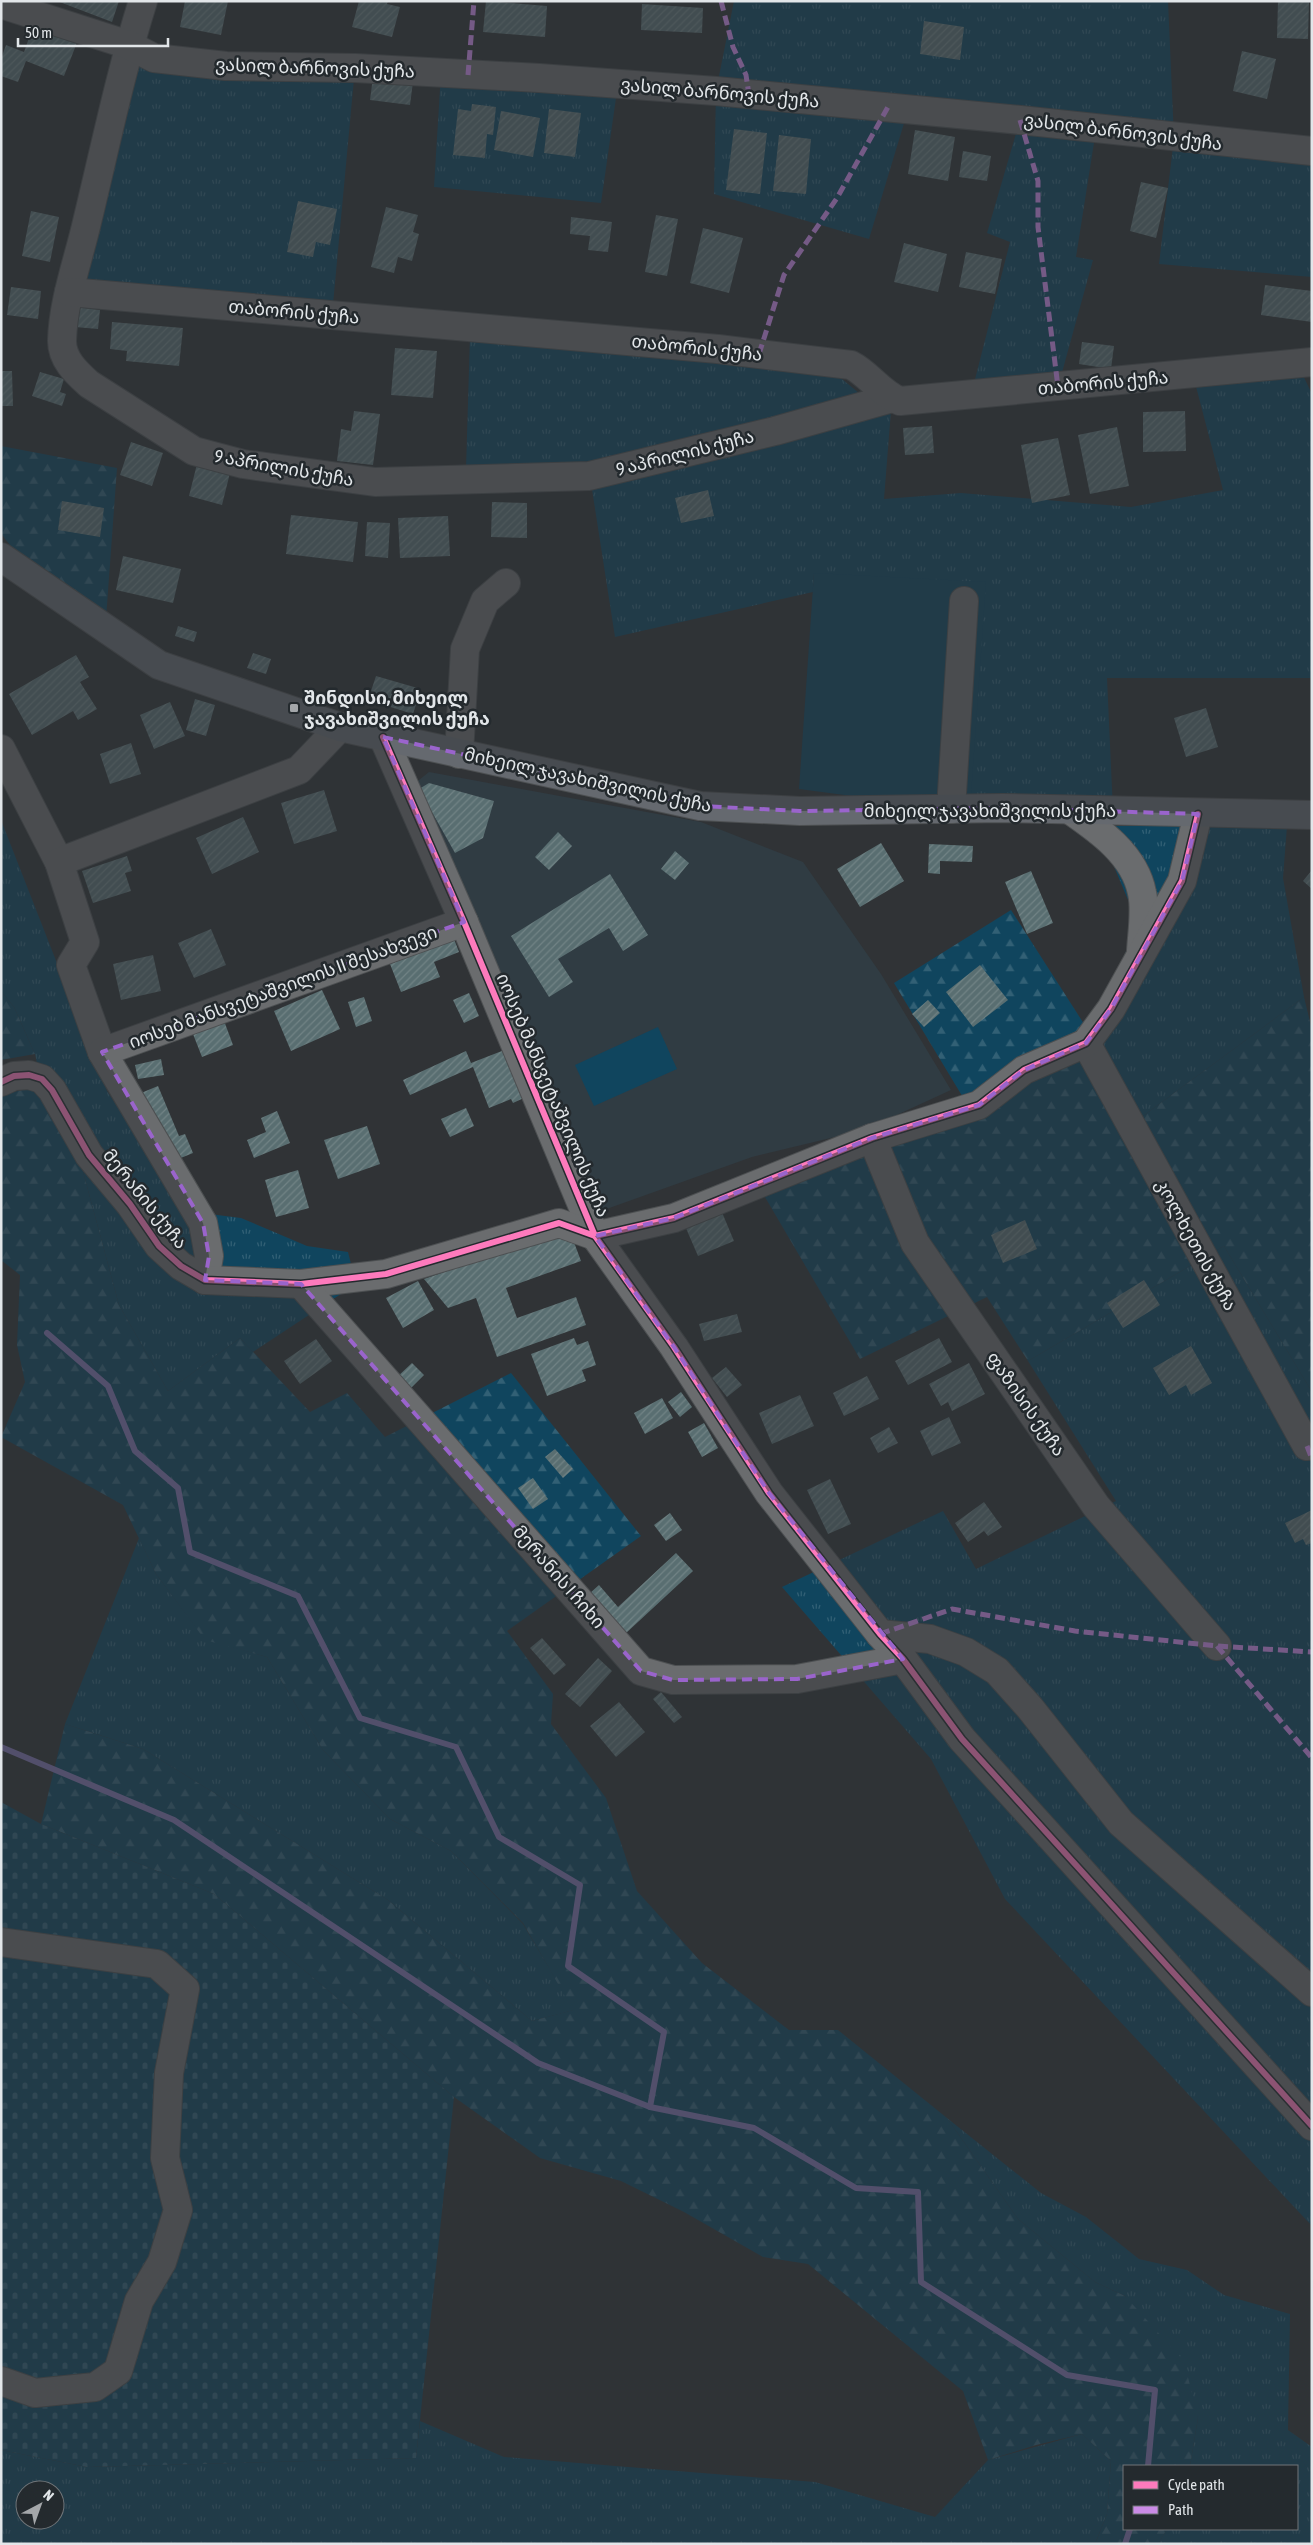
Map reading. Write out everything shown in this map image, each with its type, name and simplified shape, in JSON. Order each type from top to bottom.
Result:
[{"type":"main road","name":"მიხეილ ჯავახიშვილის ქუჩა","points":[[1,558],[159,665],[340,728],[700,806],[800,811],[1070,810],[1312,816]]},
{"type":"street","name":"9 აპრილის ქუჩა","points":[[143,1],[129,45],[69,292],[62,342],[66,357],[74,371],[89,384],[194,451],[243,464],[375,482],[589,476],[775,431],[892,398]]},
{"type":"street","name":"ვასილ ბარნოვის ქუჩა","points":[[1,4],[129,45],[154,58],[226,66],[355,68],[618,84],[1020,120],[1312,151]]},
{"type":"street","name":"თაბორის ქუჩა","points":[[69,292],[718,349],[851,365],[864,372],[892,398],[900,401],[1312,362]]},
{"type":"street","points":[[459,754],[466,649],[485,601],[506,583]]},
{"type":"street","points":[[951,809],[964,600]]},
{"type":"street","points":[[59,862],[299,770],[340,728]]},
{"type":"street","name":"იოსებ მანსვეტაშვილის ქუჩა","points":[[384,737],[464,922],[595,1236],[674,1347],[769,1493],[880,1634],[903,1659],[962,1739],[1312,2126]]},
{"type":"street","points":[[1,749],[59,862],[85,942],[72,964],[102,1052],[203,1223],[209,1256],[205,1280]]},
{"type":"street","points":[[1070,810],[1102,832],[1132,866],[1142,893],[1141,956]]},
{"type":"street","points":[[595,1236],[674,1218],[872,1138],[979,1105],[1024,1070],[1086,1043],[1111,1010],[1182,881],[1198,814]]},
{"type":"street","name":"იოსებ მანსვეტაშვილის II შესახვევი","points":[[102,1052],[464,922]]},
{"type":"street","name":"კოლხეთის ქუჩა","points":[[1086,1043],[1307,1446]]},
{"type":"street","name":"მერანის ქუჩა","points":[[1,1082],[21,1075],[42,1079],[52,1090],[89,1154],[130,1204],[160,1246],[181,1266],[205,1280],[301,1284],[386,1274],[559,1223],[595,1236]]},
{"type":"street","name":"ფაზისის ქუჩა","points":[[872,1138],[915,1243],[1096,1506],[1218,1646]]},
{"type":"street","name":"მერანის I ჩიხი","points":[[301,1284],[641,1671],[673,1680],[798,1679],[903,1659]]},
{"type":"street","points":[[880,1634],[930,1639],[966,1652],[997,1671],[1030,1708],[1121,1823],[1312,1992]]},
{"type":"street","points":[[1,1942],[157,1964],[184,1989],[169,2073],[165,2158],[178,2210],[162,2262],[139,2301],[118,2371],[95,2387],[34,2393],[1,2381]]},
{"type":"highlighted area","points":[[383,737],[700,806],[800,811],[1003,808],[1198,814],[1182,881],[1111,1009],[1086,1043],[1024,1070],[979,1105],[872,1138],[674,1218],[595,1236],[674,1347],[769,1493],[903,1659],[797,1679],[673,1680],[641,1671],[301,1284],[205,1280],[209,1256],[203,1223],[102,1052],[464,922]]},
{"type":"shaded area","points":[[429,772],[701,822],[803,862],[881,974],[951,1090],[864,1130],[752,1157],[601,1211],[463,887],[414,784]]},
{"type":"green space","points":[[734,1],[1168,1],[1174,138],[1096,130],[1076,257],[1093,260],[1058,387],[971,395],[1010,242],[987,233],[1020,120],[908,110],[869,239],[714,194],[716,91]]},
{"type":"green space","points":[[129,45],[355,68],[332,315],[69,292]]},
{"type":"green space","points":[[441,73],[618,84],[601,203],[434,187]]},
{"type":"green space","points":[[1174,138],[1312,151],[1312,277],[1159,264]]},
{"type":"green space","points":[[470,336],[831,370],[865,398],[611,464],[466,469]]},
{"type":"green space","points":[[1297,363],[1312,394],[1312,678],[1107,678],[1113,811],[970,809],[814,573],[813,592],[615,637],[591,483],[892,398],[884,499],[961,493],[1131,507],[1223,490],[1193,375]]},
{"type":"green space","points":[[1,446],[117,468],[106,619],[34,566],[8,543],[2,534]]},
{"type":"green space","points":[[814,573],[986,582],[970,809],[951,809],[799,789]]},
{"type":"green space","points":[[1,820],[107,1091],[186,1211],[241,1218],[307,1246],[348,1252],[356,1284],[253,1352],[240,1338],[168,1391],[119,1305],[78,1153],[44,1096],[35,1054],[14,1007],[1,991]]},
{"type":"green space","points":[[1081,826],[1287,826],[1283,878],[1304,997],[1143,1116],[1086,1029],[1103,1006],[1127,949],[1131,907],[1113,864]]},
{"type":"green space","points":[[1011,910],[1143,1116],[1304,997],[1312,1030],[1312,1392],[1224,1246],[1028,1361],[987,1297],[860,1359],[762,1192],[967,1104],[894,983]]},
{"type":"green space","points":[[1,991],[14,1007],[35,1054],[1,1060]]},
{"type":"green space","points":[[658,1027],[677,1069],[594,1106],[575,1065]]},
{"type":"green space","points":[[30,1088],[44,1096],[78,1153],[119,1305],[168,1391],[240,1338],[310,1412],[347,1393],[385,1437],[511,1373],[641,1536],[507,1631],[553,1694],[551,1724],[606,1798],[637,1891],[702,1963],[789,2030],[838,2030],[947,2118],[1018,2219],[1095,2282],[1125,2296],[1184,2361],[1198,2418],[1190,2465],[1123,2465],[1123,2530],[1166,2530],[1158,2544],[1095,2544],[1107,2514],[1111,2461],[1082,2434],[1036,2445],[988,2460],[963,2391],[808,2264],[763,2257],[684,2212],[621,2181],[540,2158],[454,2097],[214,1894],[41,1824],[65,1724],[143,1749],[388,1900],[532,2021],[573,2010],[523,1923],[451,1851],[390,1819],[323,1750],[267,1657],[205,1640],[156,1574],[123,1505],[1,1437],[25,1382],[17,1345],[20,1275],[1,1260],[1,1095]]},
{"type":"green space","points":[[1224,1246],[1312,1392],[1312,2226],[1005,1899],[931,1759],[782,1587],[943,1511],[976,1569],[1116,1501],[1028,1361]]},
{"type":"green space","points":[[139,1538],[156,1574],[205,1639],[267,1657],[323,1750],[390,1819],[451,1851],[523,1924],[574,2010],[532,2021],[388,1900],[143,1749],[65,1724]]},
{"type":"green space","points":[[1,1802],[41,1824],[214,1894],[454,2097],[416,2458],[87,2467],[1,2450]]},
{"type":"green space","points":[[947,2118],[1041,2193],[1086,2217],[1139,2259],[1187,2270],[1224,2295],[1290,2314],[1288,2430],[1312,2447],[1312,2544],[1158,2544],[1166,2530],[1298,2530],[1298,2465],[1190,2465],[1198,2418],[1125,2296],[1095,2282],[1018,2219]]},
{"type":"green space","points":[[420,2421],[504,2457],[815,2482],[935,2517],[988,2460],[1082,2434],[1111,2461],[1107,2514],[1095,2544],[1,2544],[1,2450],[87,2467],[416,2458]]},
{"type":"building","points":[[57,1],[119,1],[112,22]]},
{"type":"building","points":[[185,1],[228,1],[221,35],[180,27]]},
{"type":"building","points":[[359,1],[388,1],[387,4],[400,7],[392,37],[352,27]]},
{"type":"building","points":[[486,1],[547,6],[545,37],[483,32]]},
{"type":"building","points":[[1278,1],[1309,2],[1308,39],[1277,38]]},
{"type":"building","points":[[642,4],[703,8],[702,33],[641,30]]},
{"type":"building","points":[[924,21],[964,27],[960,60],[920,54]]},
{"type":"building","points":[[34,24],[78,40],[64,76],[26,61],[18,82],[1,76],[1,59],[6,45],[24,52]]},
{"type":"building","points":[[1242,51],[1276,59],[1267,99],[1233,91]]},
{"type":"building","points":[[373,77],[413,82],[410,105],[370,100]]},
{"type":"building","points":[[472,104],[496,107],[493,135],[487,134],[485,158],[453,155],[458,109],[471,111]]},
{"type":"building","points":[[549,109],[581,113],[575,157],[544,153]]},
{"type":"building","points":[[501,111],[540,118],[533,157],[494,150]]},
{"type":"building","points":[[734,129],[767,133],[760,194],[726,190]]},
{"type":"building","points":[[915,130],[955,137],[948,181],[908,174]]},
{"type":"building","points":[[779,135],[811,139],[806,194],[773,191]]},
{"type":"building","points":[[963,151],[991,156],[987,181],[959,177]]},
{"type":"building","points":[[1141,182],[1168,188],[1156,238],[1130,231]]},
{"type":"building","points":[[298,201],[337,209],[330,245],[316,242],[313,257],[287,252]]},
{"type":"building","points":[[386,207],[418,215],[413,232],[419,234],[412,261],[398,257],[394,273],[371,267]]},
{"type":"building","points":[[31,211],[59,217],[50,262],[22,256]]},
{"type":"building","points":[[656,215],[678,219],[667,276],[645,272]]},
{"type":"building","points":[[571,217],[612,222],[608,252],[588,250],[590,236],[570,234]]},
{"type":"building","points":[[703,228],[743,238],[729,293],[690,283]]},
{"type":"building","points":[[904,243],[947,254],[938,292],[894,282]]},
{"type":"building","points":[[966,252],[1002,259],[995,294],[959,287]]},
{"type":"building","points":[[1265,285],[1312,291],[1312,322],[1261,315]]},
{"type":"building","points":[[11,287],[41,291],[38,319],[7,315]]},
{"type":"building","points":[[77,307],[100,310],[98,329],[75,327]]},
{"type":"building","points":[[112,322],[183,328],[179,366],[126,361],[127,351],[110,349]]},
{"type":"building","points":[[1082,342],[1114,346],[1111,369],[1079,364]]},
{"type":"building","points":[[395,348],[437,351],[433,398],[391,395]]},
{"type":"building","points":[[1,371],[12,371],[13,406],[1,406]]},
{"type":"building","points":[[40,372],[64,379],[60,392],[66,394],[62,406],[32,396]]},
{"type":"building","points":[[354,411],[380,414],[373,465],[337,461],[341,429],[351,431]]},
{"type":"building","points":[[1185,411],[1186,451],[1143,452],[1143,412]]},
{"type":"building","points":[[932,426],[934,453],[905,455],[903,428]]},
{"type":"building","points":[[1117,427],[1129,486],[1090,494],[1078,435]]},
{"type":"building","points":[[1058,438],[1070,495],[1032,503],[1021,445]]},
{"type":"building","points":[[131,442],[163,453],[152,486],[120,475]]},
{"type":"building","points":[[197,464],[230,473],[222,505],[189,496]]},
{"type":"building","points":[[708,490],[714,516],[681,523],[675,498]]},
{"type":"building","points":[[62,501],[104,508],[100,537],[58,530]]},
{"type":"building","points":[[492,502],[527,503],[527,538],[491,537]]},
{"type":"building","points":[[291,515],[358,522],[353,562],[286,554]]},
{"type":"building","points":[[448,516],[450,556],[400,558],[398,518]]},
{"type":"building","points":[[367,522],[390,523],[388,558],[365,556]]},
{"type":"building","points":[[123,556],[181,569],[173,603],[116,590]]},
{"type":"building","points":[[178,626],[197,632],[194,642],[175,636]]},
{"type":"building","points":[[253,653],[271,659],[266,674],[247,668]]},
{"type":"building","points":[[76,655],[89,677],[80,682],[97,709],[78,720],[73,711],[32,735],[9,694]]},
{"type":"building","points":[[376,676],[421,689],[413,714],[368,700]]},
{"type":"building","points":[[195,699],[215,705],[206,736],[186,730]]},
{"type":"building","points":[[170,702],[185,736],[154,749],[140,715]]},
{"type":"building","points":[[1206,708],[1218,747],[1186,757],[1174,718]]},
{"type":"building","points":[[131,743],[141,774],[110,784],[100,754]]},
{"type":"building","points":[[429,783],[494,801],[483,838],[455,853],[419,789]]},
{"type":"building","points":[[324,790],[337,831],[294,844],[281,803]]},
{"type":"building","points":[[243,817],[259,852],[212,874],[196,838]]},
{"type":"building","points":[[558,832],[572,846],[549,870],[535,857]]},
{"type":"building","points":[[881,843],[904,881],[860,907],[837,869]]},
{"type":"building","points":[[929,844],[973,846],[972,862],[940,861],[940,874],[928,873]]},
{"type":"building","points":[[675,851],[689,863],[675,880],[661,869]]},
{"type":"building","points":[[127,856],[132,871],[125,873],[131,891],[93,903],[82,871]]},
{"type":"building","points":[[1312,870],[1312,889],[1303,881]]},
{"type":"building","points":[[1031,871],[1053,923],[1027,934],[1005,882]]},
{"type":"building","points":[[610,874],[648,935],[623,951],[609,928],[558,959],[573,982],[549,997],[511,936]]},
{"type":"building","points":[[211,929],[226,965],[194,978],[178,943]]},
{"type":"building","points":[[454,939],[459,952],[434,962],[440,977],[401,992],[390,964]]},
{"type":"building","points":[[153,955],[161,991],[121,1000],[113,964]]},
{"type":"building","points":[[980,965],[1008,1000],[973,1027],[946,992]]},
{"type":"building","points":[[322,990],[340,1029],[291,1051],[274,1011]]},
{"type":"building","points":[[469,993],[479,1016],[464,1023],[453,1000]]},
{"type":"building","points":[[364,997],[372,1021],[356,1027],[348,1002]]},
{"type":"building","points":[[928,1000],[940,1013],[924,1027],[912,1014]]},
{"type":"building","points":[[223,1018],[233,1045],[202,1057],[191,1029]]},
{"type":"building","points":[[507,1049],[526,1097],[513,1103],[511,1099],[489,1108],[473,1067],[410,1095],[403,1080],[466,1051],[471,1063]]},
{"type":"building","points":[[161,1059],[164,1075],[138,1079],[135,1065]]},
{"type":"building","points":[[158,1086],[179,1136],[185,1134],[193,1153],[171,1162],[141,1093]]},
{"type":"building","points":[[466,1108],[474,1126],[450,1137],[441,1119]]},
{"type":"building","points":[[277,1111],[290,1143],[254,1158],[247,1140],[266,1132],[261,1118]]},
{"type":"building","points":[[367,1126],[380,1164],[338,1179],[324,1140]]},
{"type":"building","points":[[298,1170],[309,1208],[276,1217],[265,1180]]},
{"type":"building","points":[[721,1210],[734,1241],[698,1256],[685,1226]]},
{"type":"building","points":[[1025,1220],[1037,1249],[1003,1263],[991,1235]]},
{"type":"building","points":[[569,1229],[581,1261],[506,1288],[517,1318],[576,1297],[586,1325],[497,1357],[476,1298],[448,1308],[424,1279]]},
{"type":"building","points":[[1144,1280],[1160,1305],[1123,1328],[1107,1303]]},
{"type":"building","points":[[418,1281],[434,1310],[403,1328],[386,1298]]},
{"type":"building","points":[[737,1314],[742,1332],[704,1341],[699,1324]]},
{"type":"building","points":[[574,1338],[577,1345],[588,1341],[596,1365],[582,1370],[586,1381],[547,1396],[531,1354]]},
{"type":"building","points":[[939,1338],[952,1362],[908,1385],[895,1361]]},
{"type":"building","points":[[316,1339],[332,1361],[300,1384],[284,1361]]},
{"type":"building","points":[[1191,1346],[1212,1383],[1191,1395],[1186,1385],[1169,1395],[1153,1368]]},
{"type":"building","points":[[412,1363],[424,1375],[407,1392],[395,1379]]},
{"type":"building","points":[[969,1363],[985,1394],[952,1411],[948,1402],[941,1406],[929,1384]]},
{"type":"building","points":[[726,1367],[742,1385],[727,1397],[712,1378]]},
{"type":"building","points":[[867,1376],[879,1399],[844,1416],[833,1393]]},
{"type":"building","points":[[681,1392],[692,1407],[680,1417],[668,1402]]},
{"type":"building","points":[[800,1395],[814,1426],[772,1444],[759,1413]]},
{"type":"building","points":[[662,1398],[673,1418],[645,1434],[634,1413]]},
{"type":"building","points":[[949,1417],[961,1443],[932,1456],[920,1431]]},
{"type":"building","points":[[704,1423],[718,1448],[702,1457],[688,1432]]},
{"type":"building","points":[[889,1427],[898,1443],[878,1453],[870,1438]]},
{"type":"building","points":[[555,1449],[573,1469],[563,1478],[545,1457]]},
{"type":"building","points":[[533,1478],[548,1499],[533,1509],[518,1488]]},
{"type":"building","points":[[830,1479],[851,1524],[828,1534],[807,1490]]},
{"type":"building","points":[[984,1502],[1002,1527],[988,1536],[984,1531],[968,1542],[955,1523]]},
{"type":"building","points":[[1312,1510],[1312,1543],[1306,1545],[1303,1539],[1295,1543],[1285,1523]]},
{"type":"building","points":[[670,1513],[682,1530],[666,1541],[654,1525]]},
{"type":"building","points":[[676,1553],[693,1571],[625,1634],[588,1595],[599,1585],[618,1607]]},
{"type":"building","points":[[542,1638],[566,1665],[554,1675],[530,1648]]},
{"type":"building","points":[[598,1658],[612,1671],[580,1707],[565,1694]]},
{"type":"building","points":[[661,1692],[682,1717],[674,1723],[653,1699]]},
{"type":"building","points":[[619,1702],[645,1732],[616,1757],[590,1726]]},
{"type":"waterway","points":[[47,1333],[108,1386],[135,1451],[178,1488],[190,1552],[298,1596],[360,1718],[456,1747],[499,1837],[580,1885],[568,1966],[664,2032],[650,2107],[754,2128],[856,2188],[918,2192],[921,2282],[1067,2375],[1155,2390],[1148,2465]]},
{"type":"waterway","points":[[1,1747],[174,1820],[538,2063],[650,2107]]},
{"type":"waterway","points":[[1125,2544],[1130,2530]]},
{"type":"marked path","points":[[468,75],[474,1]]},
{"type":"marked path","points":[[721,1],[733,47],[746,75],[749,95]]},
{"type":"marked path","points":[[759,354],[784,275],[837,198],[888,107]]},
{"type":"marked path","points":[[1020,120],[1038,181],[1038,227],[1058,387]]},
{"type":"marked path","points":[[1307,1446],[1312,1459]]},
{"type":"marked path","points":[[880,1634],[952,1609],[1075,1631],[1217,1646],[1312,1652]]},
{"type":"marked path","points":[[1217,1646],[1312,1758]]},
{"type":"cycle path","points":[[383,737],[464,922],[595,1236],[674,1347],[769,1493],[880,1634],[903,1659],[962,1739],[1312,2126]]},
{"type":"cycle path","points":[[1,1082],[14,1076],[29,1075],[42,1079],[52,1090],[89,1155],[130,1204],[159,1246],[181,1266],[205,1280],[301,1284],[386,1274],[559,1223],[595,1236],[674,1218],[872,1138],[979,1105],[1024,1070],[1086,1043],[1111,1009],[1182,881],[1198,814]]},
{"type":"place","name":"შინდისი, მიხეილ ჯავახიშვილის ქუჩა","points":[[294,708]]}]
